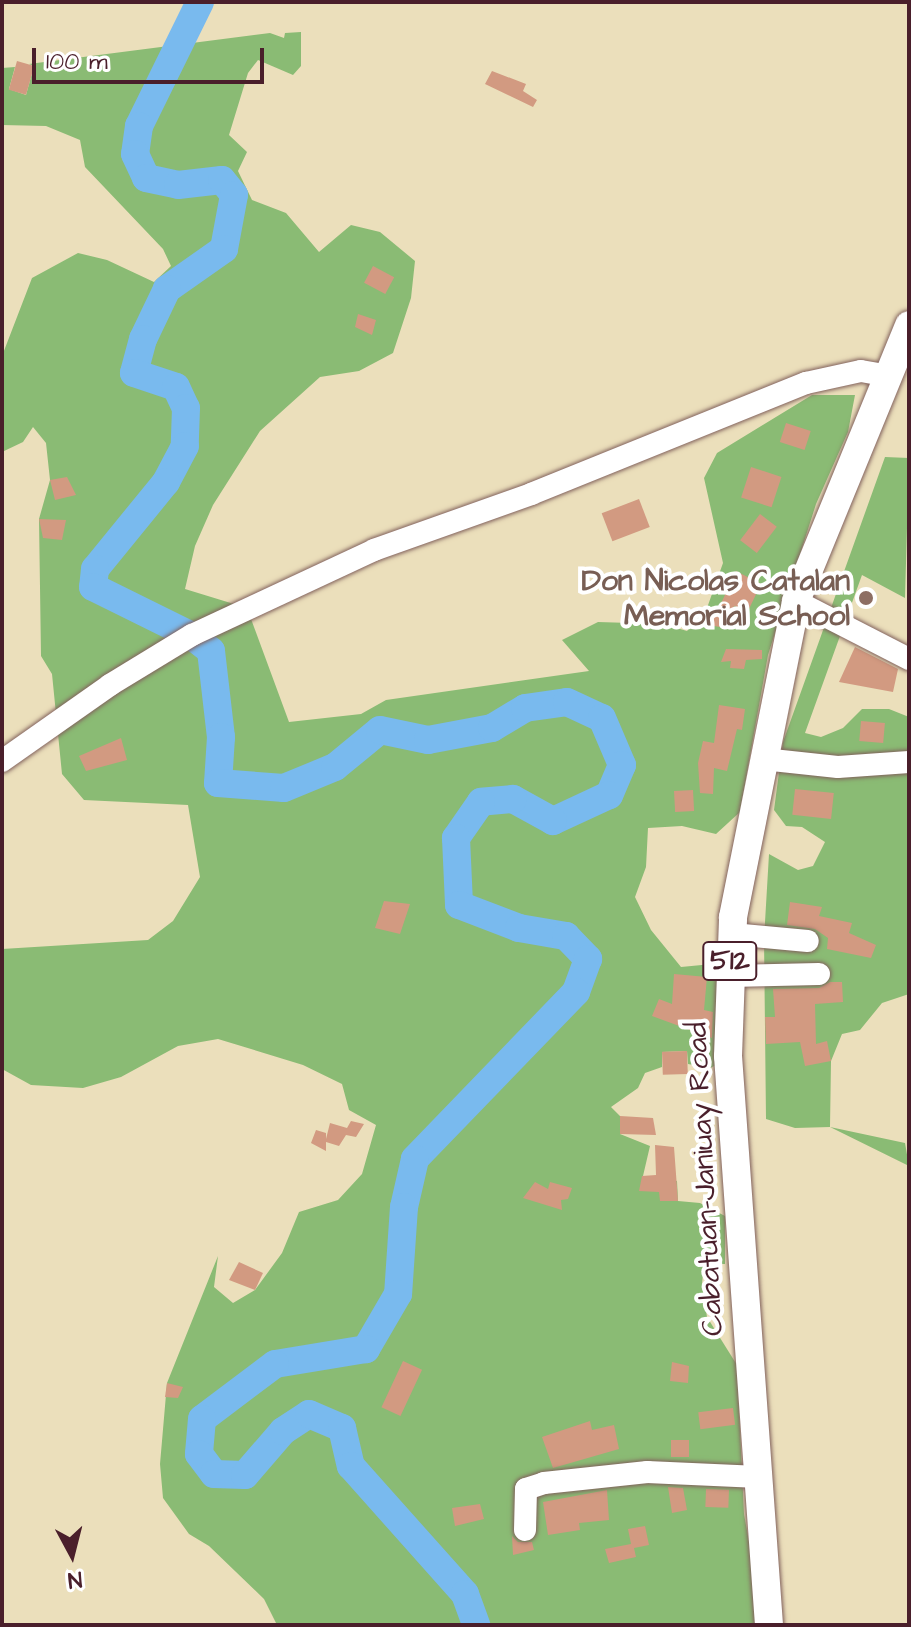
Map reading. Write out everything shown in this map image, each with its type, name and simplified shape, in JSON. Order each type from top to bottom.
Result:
[{"type":"main road","name":"Cabatuan-Janiuay Road","points":[[769,1625],[728,1056],[732,934],[763,759],[796,601],[909,325]]},
{"type":"street","points":[[2,761],[192,635],[408,535],[531,494],[806,383],[861,371],[889,376]]},
{"type":"street","points":[[796,601],[909,659]]},
{"type":"street","points":[[763,759],[838,767],[909,762]]},
{"type":"street","points":[[732,934],[808,941]]},
{"type":"street","points":[[730,976],[819,974]]},
{"type":"street","points":[[525,1530],[526,1489],[544,1483],[647,1472],[759,1477]]},
{"type":"green space","points":[[301,32],[301,66],[293,75],[258,60],[248,73],[229,135],[247,152],[238,171],[252,200],[286,213],[319,252],[351,225],[380,232],[415,261],[411,298],[393,353],[359,371],[320,377],[260,431],[213,505],[195,546],[185,589],[247,608],[289,722],[361,714],[386,700],[589,671],[562,640],[598,622],[663,624],[687,631],[707,608],[723,563],[704,478],[717,453],[812,395],[855,395],[848,432],[816,504],[768,655],[740,812],[716,834],[682,826],[648,828],[646,867],[635,897],[651,930],[681,967],[733,962],[725,1061],[710,1068],[688,1064],[687,1051],[662,1052],[662,1067],[645,1073],[638,1088],[611,1107],[620,1116],[620,1134],[650,1146],[643,1176],[677,1181],[678,1201],[700,1203],[725,1216],[725,1264],[704,1264],[702,1284],[707,1317],[737,1365],[744,1514],[764,1625],[277,1625],[264,1599],[209,1546],[189,1534],[163,1498],[160,1464],[167,1383],[218,1256],[214,1287],[233,1303],[255,1290],[282,1253],[299,1212],[338,1200],[362,1174],[376,1125],[349,1110],[342,1084],[303,1065],[218,1039],[178,1046],[121,1077],[83,1088],[31,1085],[2,1069],[2,949],[148,940],[173,921],[200,877],[188,805],[84,800],[62,774],[52,674],[41,656],[39,519],[50,480],[46,443],[33,427],[23,442],[2,452],[2,356],[32,278],[78,253],[107,260],[154,282],[171,266],[163,249],[85,167],[80,140],[46,126],[2,125],[2,68],[15,67],[9,89],[26,95],[34,66],[29,64],[270,33],[284,38],[285,33]]},
{"type":"green space","points":[[885,457],[909,458],[905,598],[862,575],[805,733],[821,737],[843,728],[862,709],[889,709],[909,717],[909,994],[882,1003],[860,1030],[842,1034],[831,1061],[830,1127],[795,1128],[766,1119],[764,939],[769,854],[798,870],[813,866],[825,842],[802,827],[786,826],[774,810],[783,742]]},
{"type":"green space","points":[[830,1127],[905,1143],[909,1166]]},
{"type":"building","points":[[17,61],[34,66],[26,95],[9,90]]},
{"type":"building","points":[[492,71],[526,84],[523,91],[537,100],[533,107],[485,84]]},
{"type":"building","points":[[373,266],[394,277],[385,294],[364,283]]},
{"type":"building","points":[[358,314],[376,320],[372,335],[355,327]]},
{"type":"building","points":[[786,423],[811,431],[805,450],[780,442]]},
{"type":"building","points":[[751,467],[781,477],[772,507],[741,497]]},
{"type":"building","points":[[67,477],[76,495],[55,500],[50,480]]},
{"type":"building","points":[[639,499],[650,527],[612,541],[602,513]]},
{"type":"building","points":[[760,514],[777,527],[757,553],[740,540]]},
{"type":"building","points":[[39,519],[66,520],[62,540],[43,538]]},
{"type":"building","points":[[736,571],[761,584],[748,611],[734,606],[730,629],[704,624],[707,608],[718,610]]},
{"type":"building","points":[[855,647],[898,669],[893,692],[839,682]]},
{"type":"building","points":[[726,649],[762,650],[762,659],[746,660],[744,669],[730,668],[731,661],[721,662]]},
{"type":"building","points":[[719,705],[745,709],[742,730],[737,729],[727,771],[714,768],[713,794],[700,793],[698,763],[703,741],[714,743]]},
{"type":"building","points":[[861,721],[885,723],[883,743],[859,741]]},
{"type":"building","points":[[121,738],[127,760],[86,771],[79,756]]},
{"type":"building","points":[[795,789],[834,793],[831,819],[792,815]]},
{"type":"building","points":[[693,790],[694,811],[675,812],[674,791]]},
{"type":"building","points":[[384,901],[410,904],[400,934],[375,928]]},
{"type":"building","points":[[790,902],[822,907],[819,916],[852,923],[849,933],[876,945],[871,958],[827,949],[828,938],[815,929],[787,925]]},
{"type":"building","points":[[674,974],[707,977],[704,1010],[713,1012],[712,1038],[652,1016],[659,999],[672,1004]]},
{"type":"building","points":[[830,982],[842,982],[843,1002],[815,1004],[816,1044],[827,1041],[831,1061],[805,1066],[800,1042],[766,1044],[765,1017],[775,1017],[773,989],[819,988]]},
{"type":"building","points":[[687,1051],[688,1074],[663,1075],[662,1052]]},
{"type":"building","points":[[620,1116],[653,1118],[656,1135],[620,1134]]},
{"type":"building","points":[[351,1121],[364,1124],[356,1137],[346,1135],[339,1146],[326,1142],[326,1151],[311,1143],[316,1130],[326,1133],[326,1139],[330,1123],[347,1128]]},
{"type":"building","points":[[655,1145],[674,1147],[678,1201],[660,1201],[659,1192],[639,1191],[642,1176],[656,1175]]},
{"type":"building","points":[[535,1182],[548,1189],[550,1182],[572,1188],[568,1199],[561,1200],[562,1210],[523,1198]]},
{"type":"building","points":[[239,1262],[263,1273],[255,1290],[229,1280]]},
{"type":"building","points":[[403,1361],[422,1370],[400,1416],[381,1407]]},
{"type":"building","points":[[672,1362],[689,1366],[688,1383],[670,1381]]},
{"type":"building","points":[[167,1383],[183,1387],[178,1398],[165,1397]]},
{"type":"building","points":[[733,1408],[735,1425],[700,1429],[698,1412]]},
{"type":"building","points":[[590,1421],[592,1430],[614,1425],[619,1449],[553,1468],[542,1437]]},
{"type":"building","points":[[671,1440],[689,1440],[689,1457],[671,1457]]},
{"type":"building","points":[[668,1487],[683,1488],[687,1510],[672,1513]]},
{"type":"building","points":[[706,1489],[729,1490],[728,1508],[705,1507]]},
{"type":"building","points":[[607,1490],[609,1520],[579,1523],[580,1530],[548,1535],[543,1502]]},
{"type":"building","points":[[480,1504],[484,1519],[455,1526],[452,1508]]},
{"type":"building","points":[[645,1526],[649,1545],[634,1548],[636,1557],[609,1563],[605,1549],[631,1544],[628,1529]]},
{"type":"building","points":[[512,1536],[518,1542],[532,1542],[534,1550],[513,1555]]},
{"type":"waterway","points":[[200,2],[139,126],[135,154],[146,178],[178,185],[222,180],[234,195],[224,249],[167,289],[143,339],[134,373],[176,387],[186,408],[185,446],[166,482],[95,569],[93,587],[192,636],[211,651],[221,737],[218,783],[284,788],[335,767],[380,730],[428,740],[492,728],[525,708],[567,702],[602,718],[622,765],[609,795],[553,821],[513,799],[481,802],[456,838],[459,905],[519,928],[566,936],[588,959],[576,992],[415,1159],[404,1207],[398,1294],[366,1349],[275,1364],[202,1419],[199,1454],[214,1474],[245,1475],[283,1431],[309,1414],[342,1428],[351,1466],[465,1594],[476,1625]]},
{"type":"place","name":"Don Nicolas Catalan Memorial School","points":[[866,598]]}]
